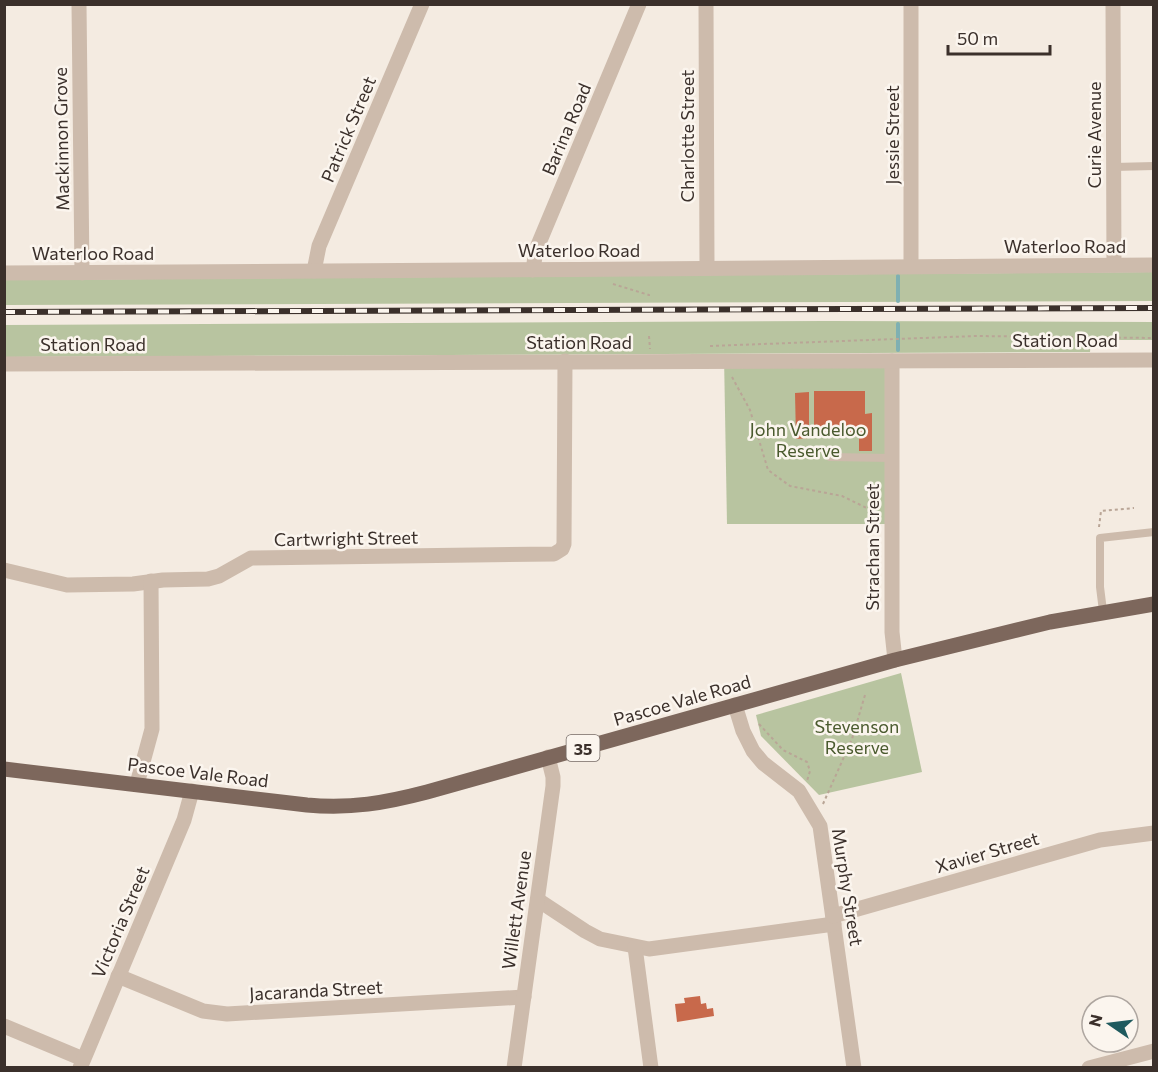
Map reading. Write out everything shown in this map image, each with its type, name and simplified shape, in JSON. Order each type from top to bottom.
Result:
[{"type":"main road","name":"Pascoe Vale Road","points":[[4,769],[314,806],[368,806],[417,795],[895,660],[1050,622],[1154,604]]},
{"type":"street","name":"Mackinnon Grove","points":[[79,4],[82,273]]},
{"type":"street","name":"Patrick Street","points":[[314,271],[319,246],[422,4]]},
{"type":"street","name":"Barina Road","points":[[533,270],[536,250],[639,4]]},
{"type":"street","name":"Charlotte Street","points":[[706,4],[707,267]]},
{"type":"street","name":"Jessie Street","points":[[911,4],[911,266]]},
{"type":"street","name":"Curie Avenue","points":[[1113,4],[1114,265]]},
{"type":"street","name":"Waterloo Road","points":[[4,273],[1154,265]]},
{"type":"street","name":"Station Road","points":[[4,364],[1154,360]]},
{"type":"street","name":"Cartwright Street","points":[[151,581],[208,579],[219,576],[251,558],[548,556],[559,553],[564,544],[565,523],[565,361]]},
{"type":"street","name":"Strachan Street","points":[[892,361],[892,632],[895,660]]},
{"type":"street","points":[[4,570],[67,585],[133,584],[151,581],[152,729],[137,784]]},
{"type":"street","name":"Murphy Street","points":[[735,705],[750,746],[763,763],[799,791],[820,826],[854,1068]]},
{"type":"street","name":"Willett Avenue","points":[[514,1068],[553,786],[548,758]]},
{"type":"street","name":"Victoria Street","points":[[82,1063],[184,820],[192,791]]},
{"type":"street","name":"Xavier Street","points":[[538,900],[585,932],[600,939],[635,947],[667,947],[834,920],[1100,840],[1154,833]]},
{"type":"street","points":[[635,947],[651,1068]]},
{"type":"street","name":"Jacaranda Street","points":[[118,976],[203,1011],[227,1014],[524,997]]},
{"type":"street","points":[[4,1026],[82,1063]]},
{"type":"street","points":[[1089,1068],[1154,1051]]},
{"type":"lane","points":[[1114,167],[1154,166]]},
{"type":"lane","points":[[830,457],[891,458]]},
{"type":"lane","points":[[1103,612],[1100,587],[1100,538],[1154,532]]},
{"type":"path","points":[[596,270],[597,280],[649,296]]},
{"type":"path","points":[[706,346],[1031,335],[1154,338]]},
{"type":"path","points":[[649,336],[650,349]]},
{"type":"path","points":[[731,374],[750,410],[768,470],[790,486],[842,496],[892,520]]},
{"type":"path","points":[[1100,538],[1099,515],[1101,511],[1134,508]]},
{"type":"path","points":[[823,804],[852,739],[865,695]]},
{"type":"path","points":[[759,724],[783,750],[807,762],[810,771],[807,781]]},
{"type":"green space","points":[[1153,272],[1154,301],[5,305],[4,280]]},
{"type":"green space","points":[[826,321],[1153,322],[1154,340],[1091,340],[1090,352],[5,357],[4,325]]},
{"type":"green space","name":"John Vandeloo Reserve","points":[[889,354],[893,524],[727,524],[724,356]]},
{"type":"green space","name":"Stevenson Reserve","points":[[901,673],[922,772],[819,795],[761,736],[756,715]]},
{"type":"building","points":[[814,391],[865,391],[865,414],[872,413],[872,451],[859,451],[859,432],[814,432]]},
{"type":"building","points":[[809,392],[809,438],[796,439],[795,393]]},
{"type":"building","points":[[700,996],[701,1004],[706,1003],[707,1009],[713,1008],[714,1016],[677,1022],[675,1004],[685,1003],[684,998]]},
{"type":"waterway","points":[[898,276],[898,301]]},
{"type":"waterway","points":[[898,324],[898,350]]},
{"type":"railway","points":[[4,312],[1154,308]]}]
